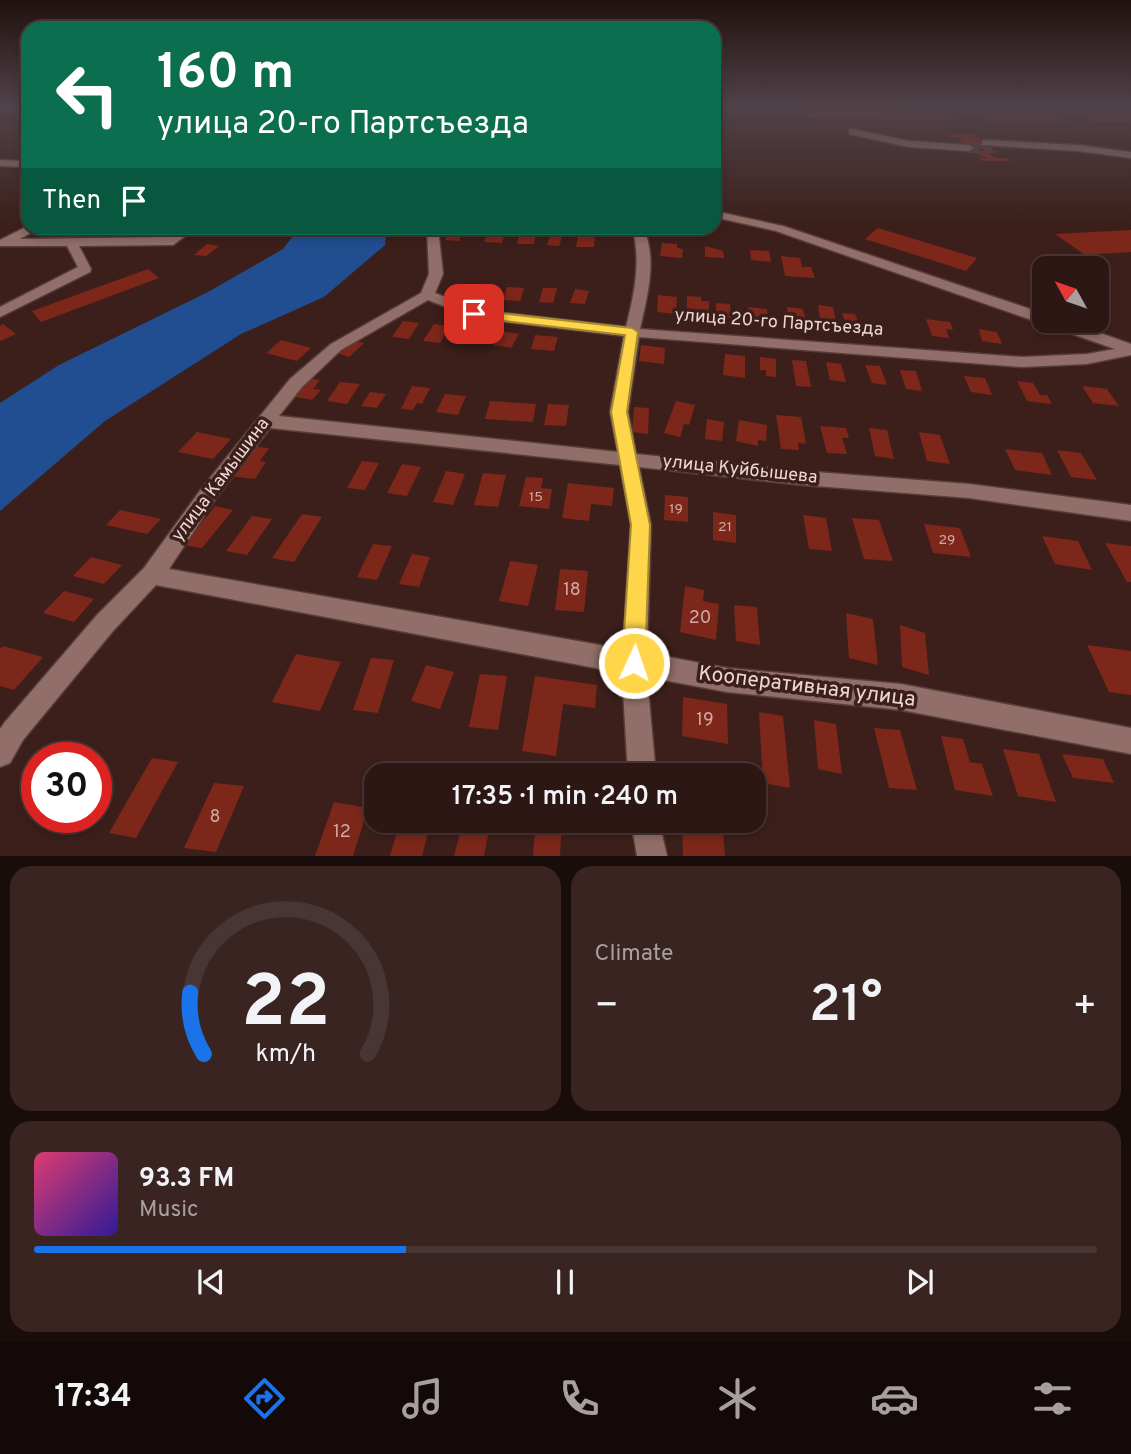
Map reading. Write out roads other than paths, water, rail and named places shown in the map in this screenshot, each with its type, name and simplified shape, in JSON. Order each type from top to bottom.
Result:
[{"type":"street","points":[[1001,146],[1131,156]]},
{"type":"street","points":[[0,163],[21,164]]},
{"type":"street","points":[[721,216],[779,228],[1032,314]]},
{"type":"street","points":[[2,243],[21,234]]},
{"type":"street","points":[[2,243],[173,241],[181,235]]},
{"type":"street","points":[[427,295],[436,274],[433,235]]},
{"type":"street","points":[[640,235],[644,251],[641,295],[619,412],[641,525],[634,663],[641,763]]},
{"type":"street","points":[[0,313],[51,284],[85,270],[72,243]]},
{"type":"street","name":"улица 20-го Партсъезда","points":[[427,295],[474,314],[632,332],[1022,362],[1087,359],[1131,349]]},
{"type":"street","name":"улица Камышина","points":[[0,753],[14,731],[105,623],[152,575],[209,493],[296,383],[336,347],[427,295]]},
{"type":"street","points":[[1086,333],[1131,349]]},
{"type":"street","name":"улица Куйбышева","points":[[265,421],[626,457],[803,478],[969,491],[1131,513]]},
{"type":"street","name":"Кооперативная улица","points":[[152,575],[727,680],[901,697],[1131,741]]},
{"type":"street","points":[[647,833],[652,856]]},
{"type":"water","points":[[294,235],[386,235],[385,245],[324,297],[241,334],[105,421],[0,511],[0,403],[59,365],[208,292],[283,249]]},
{"type":"tunnel","points":[[969,148],[992,148]]}]
